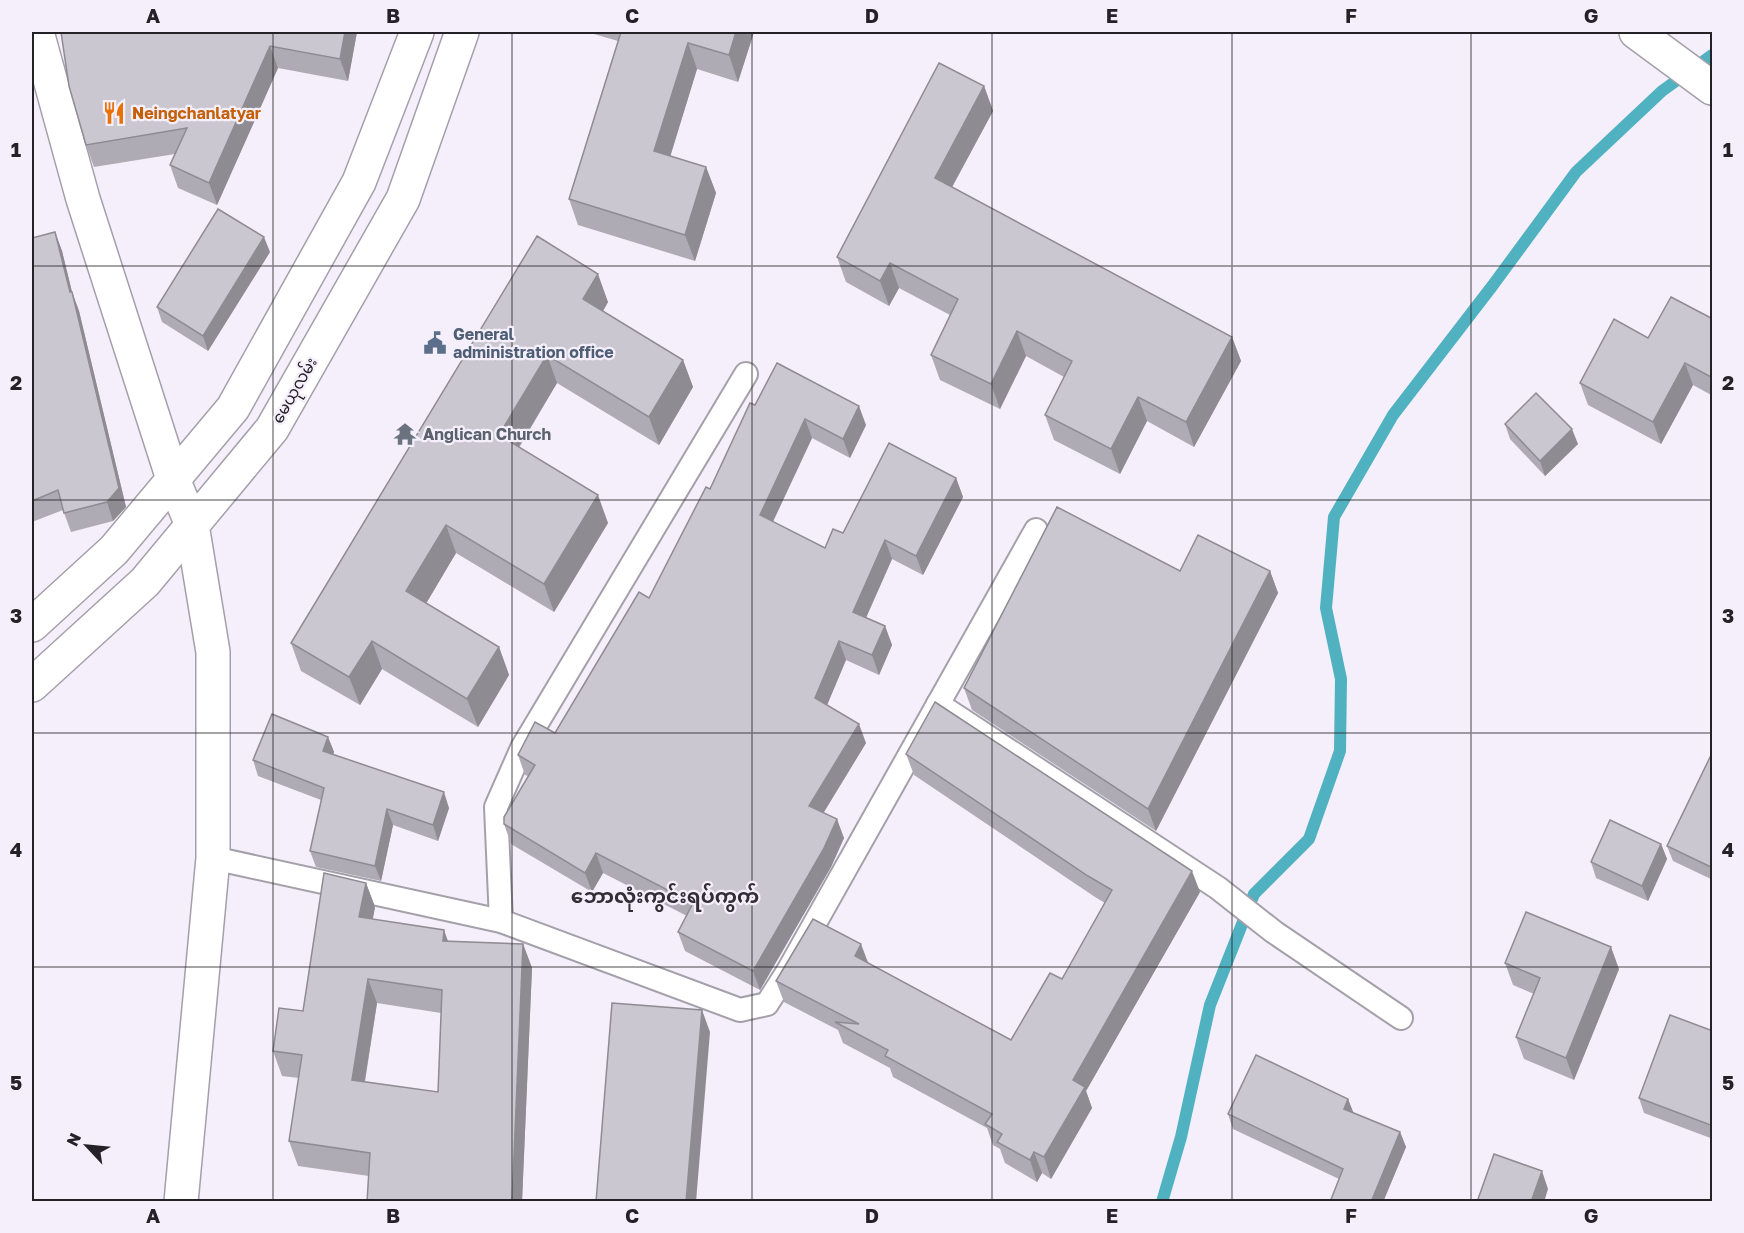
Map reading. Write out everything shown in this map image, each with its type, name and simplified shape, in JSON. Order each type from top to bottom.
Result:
[{"type":"main road","points":[[32,625],[114,550],[233,408],[359,182],[417,32]]},
{"type":"main road","name":"မေယုလမ်း","points":[[32,685],[145,582],[272,429],[403,199],[462,32]]},
{"type":"main road","points":[[1643,37],[1713,88]]},
{"type":"main road","points":[[36,40],[83,199],[173,479],[192,525],[213,652],[213,858],[181,1202]]},
{"type":"lane","points":[[501,921],[496,807],[522,748],[746,374]]},
{"type":"lane","points":[[213,858],[501,921],[740,1010],[767,1004],[788,971],[1036,530]]},
{"type":"lane","points":[[938,704],[1218,888],[1274,932],[1401,1018]]},
{"type":"building","points":[[61,32],[345,32],[340,59],[270,46],[209,183],[170,165],[187,128],[86,145],[69,86]]},
{"type":"building","points":[[621,32],[736,32],[729,55],[688,43],[654,151],[706,167],[685,235],[569,199]]},
{"type":"building","points":[[939,63],[984,86],[935,178],[1232,337],[1186,422],[1138,397],[1111,449],[1045,415],[1072,361],[1017,331],[991,384],[931,355],[958,299],[890,263],[880,281],[837,257]]},
{"type":"building","points":[[218,209],[264,237],[203,336],[157,307]]},
{"type":"building","points":[[55,232],[70,292],[72,292],[119,488],[107,502],[64,513],[58,490],[32,501],[32,238]]},
{"type":"building","points":[[537,236],[598,274],[583,299],[683,360],[649,417],[547,355],[499,435],[598,495],[544,584],[446,525],[406,591],[499,647],[467,699],[372,641],[349,677],[291,643]]},
{"type":"building","points":[[1671,297],[1713,319],[1713,378],[1685,363],[1653,422],[1580,383],[1614,319],[1648,338]]},
{"type":"building","points":[[777,363],[859,406],[843,439],[805,419],[760,515],[825,548],[833,529],[843,533],[889,443],[956,478],[916,556],[885,540],[853,612],[885,626],[872,655],[839,641],[815,698],[859,724],[809,806],[837,819],[824,848],[753,971],[678,932],[693,903],[596,853],[585,873],[504,824],[504,817],[535,765],[518,755],[535,722],[555,733],[639,592],[649,598],[706,487],[710,489],[750,403],[755,405]]},
{"type":"building","points":[[1536,393],[1572,429],[1540,461],[1505,424]]},
{"type":"building","points":[[1057,507],[1180,571],[1198,535],[1270,571],[1148,809],[964,688]]},
{"type":"building","points":[[935,702],[1192,871],[1073,1080],[1085,1087],[1044,1157],[1034,1152],[1030,1160],[997,1142],[1002,1134],[985,1124],[992,1114],[885,1056],[888,1050],[835,1022],[859,1024],[776,981],[813,919],[861,944],[855,956],[1011,1040],[1050,973],[1062,979],[1112,890],[906,754]]},
{"type":"building","points":[[272,714],[328,737],[323,751],[444,792],[433,825],[387,809],[375,866],[310,851],[324,788],[253,760]]},
{"type":"building","points":[[1713,751],[1713,868],[1667,846]]},
{"type":"building","points":[[1610,820],[1661,844],[1642,886],[1591,862]]},
{"type":"building","points":[[324,873],[366,883],[359,917],[444,930],[443,941],[523,944],[512,1202],[367,1202],[370,1153],[289,1141],[302,1055],[273,1051],[279,1008],[303,1011]],"holes":[[[368,979],[442,990],[438,1092],[352,1080]]]},
{"type":"building","points":[[1526,912],[1611,947],[1566,1058],[1516,1037],[1540,978],[1505,963]]},
{"type":"building","points":[[612,1003],[702,1010],[686,1202],[596,1202]]},
{"type":"building","points":[[1670,1015],[1713,1031],[1713,1126],[1639,1098]]},
{"type":"building","points":[[1256,1055],[1348,1099],[1344,1109],[1400,1132],[1371,1202],[1330,1202],[1343,1169],[1228,1114]]},
{"type":"building","points":[[1494,1154],[1542,1171],[1531,1202],[1477,1202]]},
{"type":"waterway","points":[[1162,1202],[1181,1137],[1210,1005],[1254,894],[1309,839],[1340,751],[1341,679],[1326,608],[1334,517],[1393,415],[1576,172],[1662,91],[1712,55]]},
{"type":"place","name":"Neingchanlatyar","points":[[114,113]]},
{"type":"place","name":"General administration office","points":[[435,343]]},
{"type":"place","name":"Anglican Church","points":[[405,434]]},
{"type":"district","name":"ဘောလုံးကွင်းရပ်ကွက်","points":[[665,895]]}]
